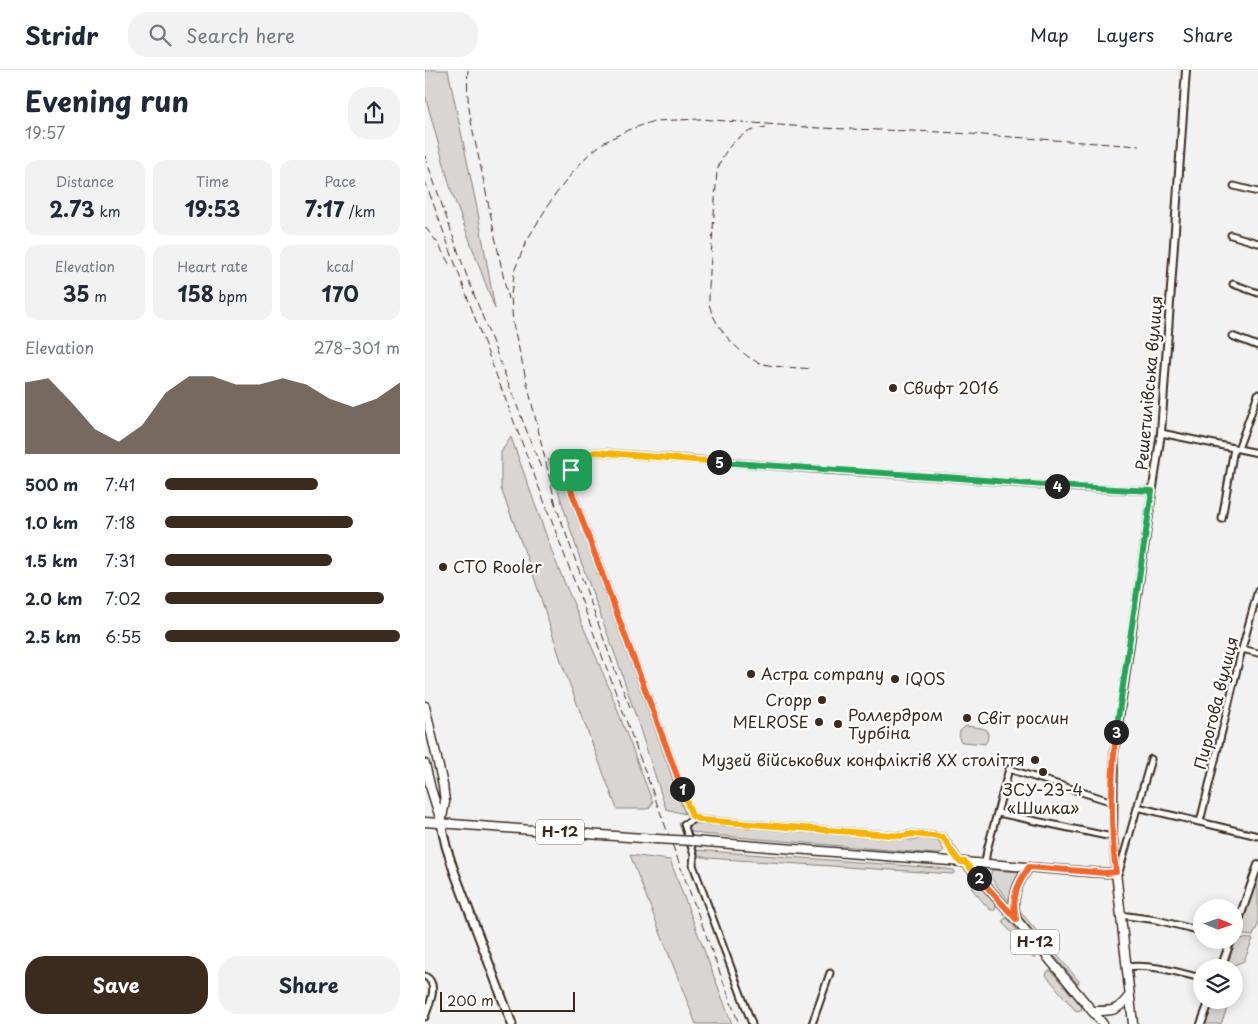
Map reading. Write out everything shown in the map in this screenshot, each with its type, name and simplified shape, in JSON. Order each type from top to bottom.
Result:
[{"type":"main road","points":[[425,706],[443,785],[445,802],[441,823]]},
{"type":"main road","points":[[439,766],[426,767],[446,846],[512,1024]]},
{"type":"main road","points":[[425,822],[441,823]]},
{"type":"main road","name":"Н-12","points":[[441,823],[1106,873],[1116,872]]},
{"type":"main road","name":"Н-12","points":[[963,862],[1016,919],[1103,1024]]},
{"type":"main road","points":[[1016,919],[1015,893],[1029,867]]},
{"type":"main road","name":"Решетилівська вулиця","points":[[1116,872],[1133,1024]]},
{"type":"main road","points":[[1093,1011],[1115,1009],[1122,1005],[1129,996]]},
{"type":"street","name":"Решетилівська вулиця","points":[[1116,872],[1113,836],[1114,753],[1161,433],[1186,70]]},
{"type":"street","points":[[1234,186],[1258,192]]},
{"type":"street","points":[[1231,235],[1258,243]]},
{"type":"street","points":[[1233,284],[1258,293]]},
{"type":"street","points":[[1232,336],[1258,346]]},
{"type":"street","points":[[1222,519],[1236,448],[1258,394]]},
{"type":"street","points":[[1161,433],[1258,453]]},
{"type":"street","points":[[695,819],[692,816],[571,490],[571,470],[584,456],[595,452],[817,470],[959,478],[1063,487],[1152,491]]},
{"type":"street","name":"Пирогова вулиця","points":[[1200,822],[1241,649],[1257,599],[1258,590]]},
{"type":"street","points":[[1241,649],[1258,653]]},
{"type":"street","points":[[1116,872],[1119,872],[1151,759]]},
{"type":"street","points":[[985,863],[1009,769],[1113,802]]},
{"type":"street","points":[[1137,807],[1258,836]]},
{"type":"street","points":[[998,813],[1113,836]]},
{"type":"street","points":[[752,1024],[693,865],[694,855],[685,824],[695,819],[902,836],[912,834],[943,837],[951,850],[963,862]]},
{"type":"street","points":[[1243,909],[1257,870]]},
{"type":"street","points":[[1120,915],[1157,920],[1193,929]]},
{"type":"street","points":[[1126,967],[1153,967],[1193,976]]},
{"type":"street","points":[[812,1024],[830,973]]},
{"type":"street","points":[[425,976],[432,983],[433,989],[432,998],[425,1017]]},
{"type":"street","points":[[1201,1024],[1207,1009]]},
{"type":"shaded area","points":[[425,70],[448,70],[477,208],[495,309],[451,190],[425,95]]},
{"type":"shaded area","points":[[511,437],[555,560],[608,685],[653,803],[648,809],[617,809],[562,664],[533,574],[501,489],[501,452]]},
{"type":"shaded area","points":[[548,459],[565,470],[685,814],[666,809],[621,671],[580,559]]},
{"type":"shaded area","points":[[966,726],[987,730],[988,737],[985,744],[960,741],[960,731]]},
{"type":"shaded area","points":[[705,821],[802,832],[938,841],[944,850],[940,854],[936,854],[701,834],[688,831],[692,824]]},
{"type":"shaded area","points":[[695,850],[937,868],[954,870],[955,872],[953,874],[707,858],[699,856]]},
{"type":"shaded area","points":[[630,855],[670,860],[732,1024],[696,1024]]},
{"type":"shaded area","points":[[992,870],[1021,872],[1009,901],[990,877]]},
{"type":"shaded area","points":[[1258,877],[1258,925],[1253,936],[1243,935],[1243,913],[1255,878]]},
{"type":"shaded area","points":[[973,882],[977,883],[996,906],[995,910],[989,909],[972,889]]},
{"type":"shaded area","points":[[1019,910],[1079,981],[1078,984],[1022,918]]},
{"type":"shaded area","points":[[1007,918],[1037,954],[1036,958],[1033,958],[1005,925],[1003,921]]},
{"type":"shaded area","points":[[1243,938],[1253,939],[1244,961],[1243,959],[1226,959],[1230,949],[1243,949]]},
{"type":"shaded area","points":[[1048,971],[1051,971],[1082,1006],[1081,1010],[1075,1010],[1046,975]]},
{"type":"shaded area","points":[[1209,1009],[1227,1009],[1221,1024],[1203,1024]]},
{"type":"railway","points":[[468,70],[467,82],[471,119],[508,299]]},
{"type":"railway","points":[[556,505],[513,324],[511,295],[515,269],[527,240],[552,199],[573,172],[587,156],[603,143],[628,130],[654,121],[700,119],[819,128],[941,132],[1139,146]]},
{"type":"railway","points":[[766,127],[749,132],[735,141],[724,154],[717,171],[709,303],[715,320],[721,329],[734,345],[749,357],[757,362],[770,365],[812,369]]},
{"type":"railway","points":[[425,156],[465,271],[541,468]]},
{"type":"railway","points":[[425,181],[739,1024]]},
{"type":"railway","points":[[425,227],[437,242],[451,267]]},
{"type":"railway","points":[[553,498],[630,707]]},
{"type":"place","name":"Свифт 2016","points":[[893,388]]},
{"type":"place","name":"СТО Rooler","points":[[443,567]]},
{"type":"place","name":"Астра company","points":[[751,674]]},
{"type":"place","name":"IQOS","points":[[895,679]]},
{"type":"place","name":"Cropp","points":[[822,700]]},
{"type":"place","name":"Світ рослин","points":[[967,718]]},
{"type":"place","name":"MELROSE","points":[[819,722]]},
{"type":"place","name":"Роллердром Турбіна","points":[[838,724]]},
{"type":"place","name":"Музей військових конфліктів ХХ століття","points":[[1035,760]]},
{"type":"place","name":"ЗСУ-23-4 «Шилка»","points":[[1043,772]]},
{"type":"route","points":[[595,452],[1063,487],[1152,491],[1114,753],[1113,852],[1116,872],[1106,873],[1029,867],[1015,893],[1014,910],[1016,919],[965,862],[960,862],[943,837],[912,834],[902,836],[695,819],[692,816],[571,490],[571,470],[584,456],[595,452]]}]
